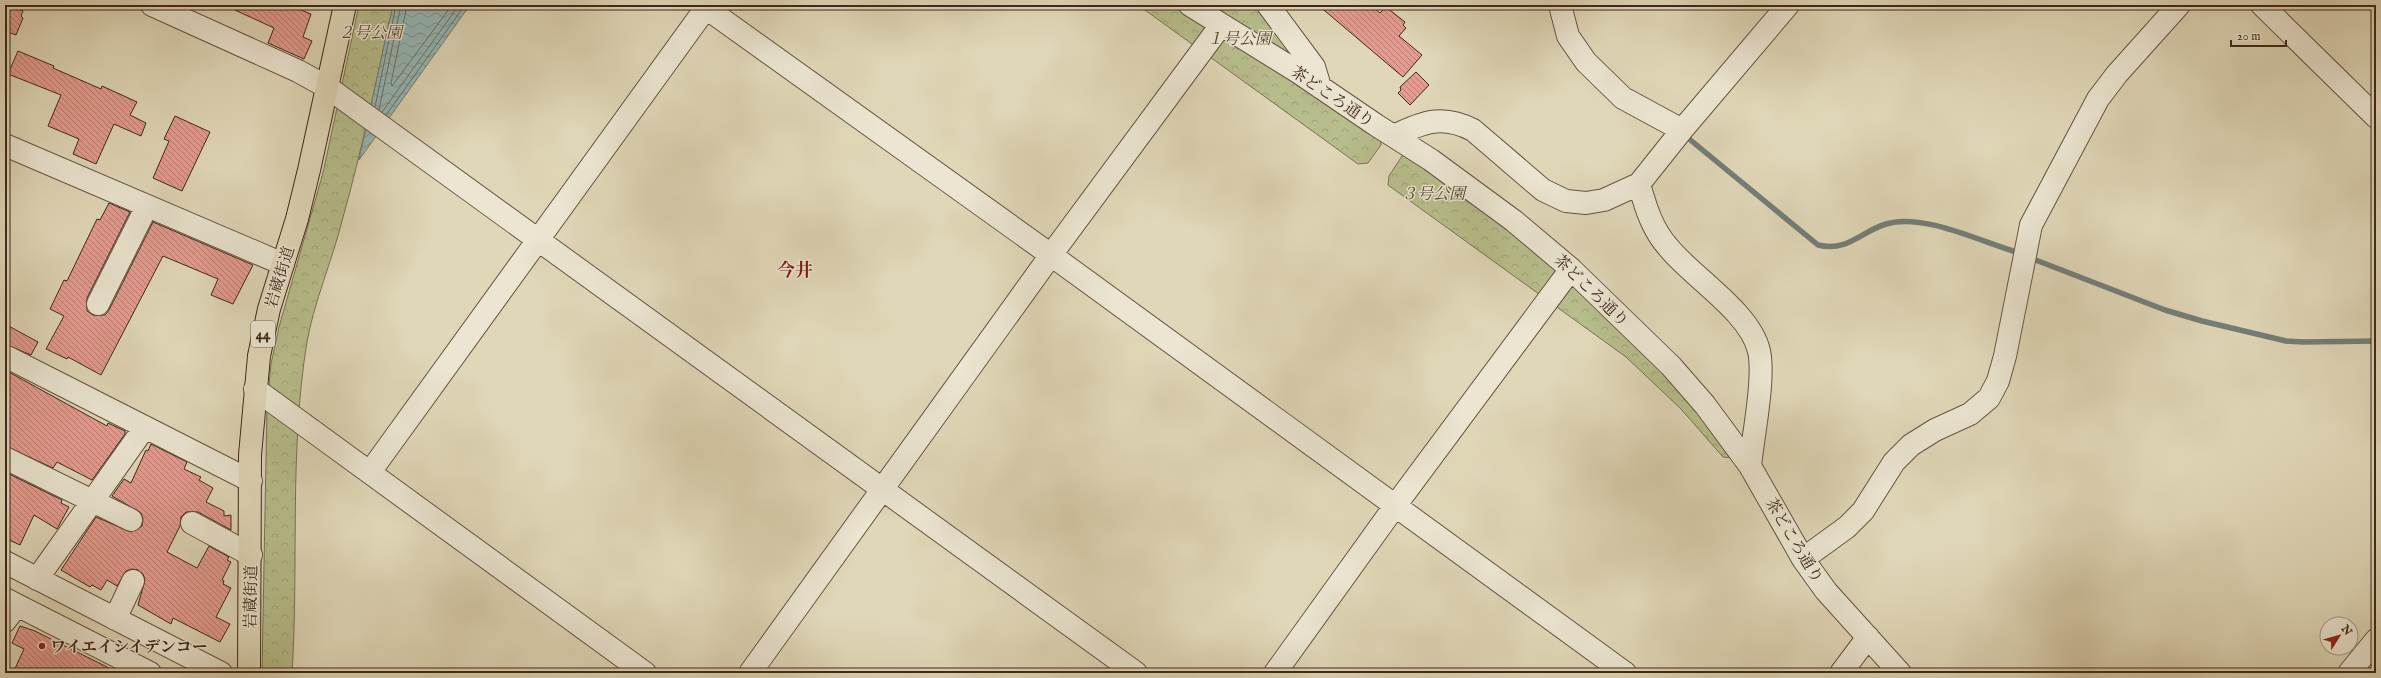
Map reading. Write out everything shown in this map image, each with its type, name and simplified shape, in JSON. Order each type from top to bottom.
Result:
[{"type":"main road","name":"岩蔵街道","points":[[249,673],[251,555],[250,455],[254,389],[264,332],[309,170],[345,5]]},
{"type":"street","points":[[152,5],[298,71],[327,87],[1136,673]]},
{"type":"street","name":"茶どころ通り","points":[[1190,5],[1451,173],[1537,239],[1571,269],[1671,366],[1705,405],[1750,466],[1803,559],[1826,591],[1900,673]]},
{"type":"street","points":[[1268,5],[1314,66],[1320,88]]},
{"type":"street","points":[[1560,5],[1568,36],[1586,62],[1623,98],[1682,130]]},
{"type":"street","points":[[1394,136],[1421,123],[1448,120],[1473,130],[1543,190],[1566,201],[1586,203],[1604,200],[1639,184],[1682,130],[1788,5]]},
{"type":"street","points":[[1803,559],[1847,527],[1863,512],[1894,462],[1911,445],[1935,430],[1970,414],[1989,398],[1998,381],[2005,356],[2031,225],[2098,99],[2117,74],[2179,5]]},
{"type":"street","points":[[2262,5],[2376,117]]},
{"type":"street","points":[[370,472],[706,6],[1625,673]]},
{"type":"street","points":[[750,673],[1051,255],[1221,25]]},
{"type":"street","points":[[5,145],[283,264]]},
{"type":"street","points":[[1639,184],[1651,224],[1668,247],[1736,313],[1749,328],[1755,340],[1760,371],[1750,466]]},
{"type":"street","points":[[97,304],[147,206]]},
{"type":"street","points":[[1275,673],[1395,506],[1571,269]]},
{"type":"street","points":[[5,356],[251,481]]},
{"type":"street","points":[[254,389],[646,673]]},
{"type":"street","points":[[37,579],[145,427]]},
{"type":"street","points":[[5,458],[131,520]]},
{"type":"street","points":[[192,523],[251,555]]},
{"type":"street","points":[[5,562],[221,673]]},
{"type":"street","points":[[115,619],[133,581]]},
{"type":"street","points":[[9,608],[150,673]]},
{"type":"street","points":[[1841,673],[1868,638]]},
{"type":"street","points":[[2349,673],[2376,640]]},
{"type":"green space","name":"２号公園","points":[[359,5],[393,5],[356,167],[338,236],[314,312],[307,342],[301,383],[296,466],[294,632],[292,673],[262,673],[267,406],[271,364],[279,327],[323,173]]},
{"type":"green space","name":"１号公園","points":[[1138,5],[1257,5],[1332,101],[1380,134],[1381,145],[1368,163],[1358,164]]},
{"type":"green space","name":"３号公園","points":[[1414,155],[1465,190],[1658,358],[1732,458],[1723,457],[1681,409],[1626,357],[1388,185],[1389,176],[1402,156]]},
{"type":"water","points":[[393,5],[470,5],[359,160]]},
{"type":"building","points":[[5,5],[23,11],[21,16],[23,18],[16,35],[5,31]]},
{"type":"building","points":[[224,5],[288,5],[311,14],[303,37],[312,41],[304,59],[268,43],[274,28]]},
{"type":"building","points":[[1318,5],[1370,5],[1380,13],[1386,7],[1405,22],[1403,25],[1406,28],[1399,36],[1422,55],[1403,77]]},
{"type":"building","points":[[18,51],[54,66],[53,68],[101,89],[102,86],[137,102],[130,115],[146,123],[141,136],[114,124],[96,164],[73,154],[79,139],[48,126],[61,95],[8,74]]},
{"type":"building","points":[[1416,72],[1429,85],[1410,105],[1398,93],[1401,90],[1400,87]]},
{"type":"building","points":[[175,116],[210,132],[182,191],[153,178],[169,141],[164,139]]},
{"type":"building","points":[[109,203],[130,212],[87,298],[87,311],[93,315],[105,315],[109,310],[153,222],[253,265],[233,304],[211,295],[218,279],[163,256],[101,375],[68,357],[67,359],[46,349],[64,316],[50,309],[64,280],[67,281],[97,219],[100,220]]},
{"type":"building","points":[[5,324],[38,342],[31,355],[5,344]]},
{"type":"building","points":[[5,370],[107,426],[108,423],[125,431],[125,434],[92,480],[57,462],[53,468],[5,446]]},
{"type":"building","points":[[151,444],[187,462],[184,469],[201,477],[199,480],[213,488],[206,502],[224,511],[224,516],[231,515],[231,530],[198,512],[186,512],[181,517],[180,526],[167,552],[197,568],[209,546],[229,557],[227,560],[231,562],[222,580],[224,581],[223,584],[231,588],[216,617],[230,624],[220,642],[173,618],[171,624],[138,605],[145,580],[143,574],[138,570],[132,569],[126,571],[117,586],[107,580],[101,590],[92,585],[90,587],[61,570],[96,517],[131,532],[142,526],[143,519],[141,513],[112,496],[124,479],[131,483],[146,450],[148,451]]},
{"type":"building","points":[[5,472],[62,500],[61,503],[69,507],[57,529],[34,515],[20,545],[5,538]]},
{"type":"building","name":"ワイエイシイデンコー","points":[[20,626],[35,631],[119,673],[13,673],[24,649],[12,643]]},
{"type":"waterway","points":[[1688,138],[1818,245],[1838,246],[1846,244],[1877,227],[1886,224],[1916,222],[1950,229],[2013,251]]},
{"type":"waterway","points":[[2033,259],[2165,310],[2202,321],[2286,341],[2376,341]]},
{"type":"place","name":"ワイエイシイデンコー","points":[[42,646]]},
{"type":"district","name":"今井","points":[[795,270]]}]
